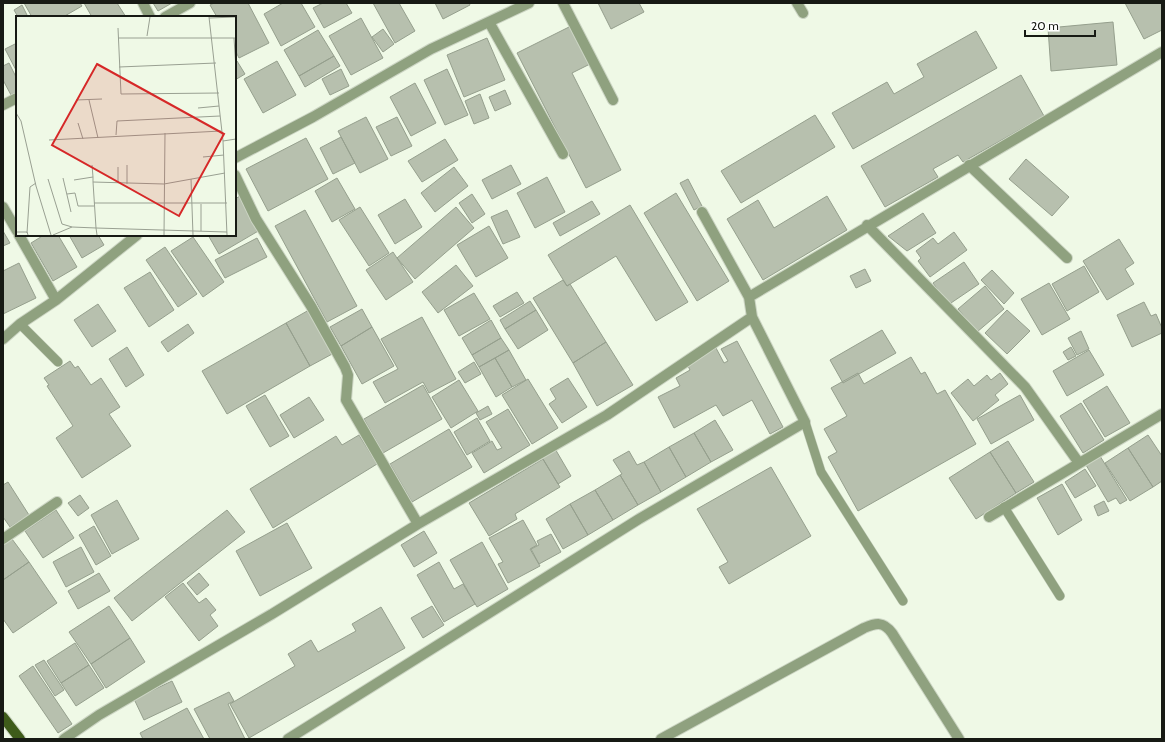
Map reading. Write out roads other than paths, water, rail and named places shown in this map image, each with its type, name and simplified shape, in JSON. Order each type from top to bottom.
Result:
[{"type":"main road","points":[[3,717],[20,739]]},
{"type":"street","points":[[142,3],[149,16]]},
{"type":"street","points":[[167,16],[190,3]]},
{"type":"street","points":[[236,157],[313,117],[431,49],[529,3]]},
{"type":"street","points":[[563,3],[613,100]]},
{"type":"street","points":[[797,3],[803,13]]},
{"type":"street","points":[[489,22],[563,154]]},
{"type":"street","points":[[749,297],[867,225],[1162,52]]},
{"type":"street","points":[[3,106],[16,99]]},
{"type":"street","points":[[969,165],[1067,258]]},
{"type":"street","points":[[236,177],[256,219],[311,306],[345,367],[348,375],[346,400],[418,524]]},
{"type":"street","points":[[3,207],[16,229]]},
{"type":"street","points":[[288,739],[638,519],[805,422],[752,317],[749,297],[702,212]]},
{"type":"street","points":[[867,225],[1025,387],[1079,463]]},
{"type":"street","points":[[20,236],[56,300]]},
{"type":"street","points":[[3,339],[20,324],[56,300],[136,236]]},
{"type":"street","points":[[64,739],[99,715],[272,614],[418,524],[607,415],[752,317]]},
{"type":"street","points":[[989,517],[1162,414]]},
{"type":"street","points":[[3,539],[58,502]]},
{"type":"street","points":[[661,739],[876,623],[886,626],[892,633],[959,739]]},
{"type":"lane","points":[[20,324],[58,362]]},
{"type":"lane","points":[[805,422],[821,472],[903,601]]},
{"type":"lane","points":[[1004,507],[1060,596]]}]
